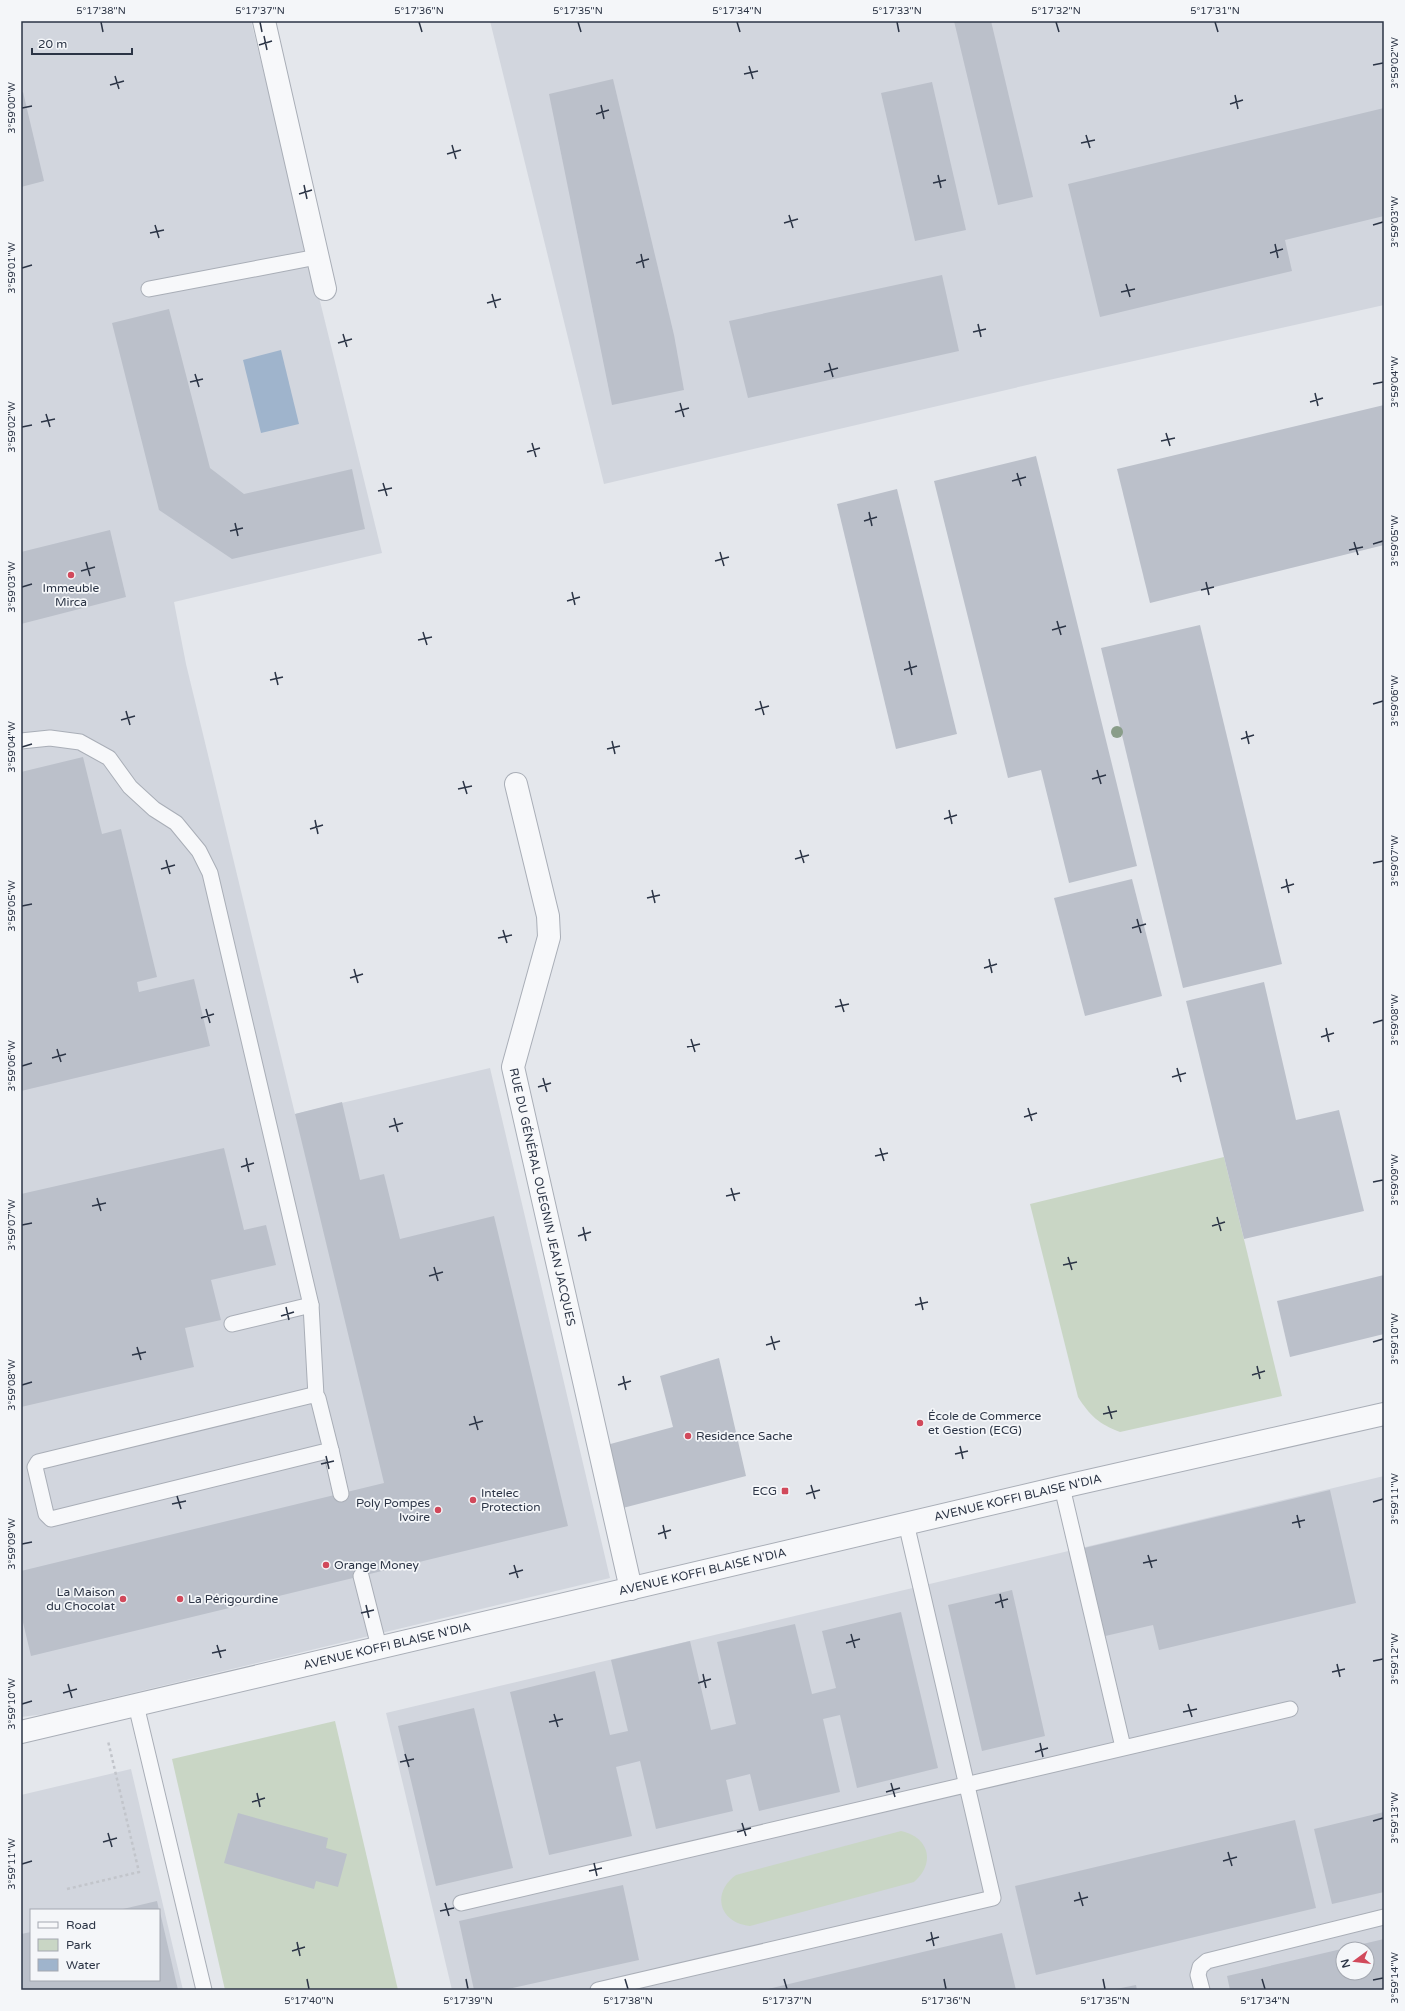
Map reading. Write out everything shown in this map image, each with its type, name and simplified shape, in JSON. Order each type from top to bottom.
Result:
[{"type":"street","points":[[264,21],[325,289]]},
{"type":"street","name":"RUE DU GÉNÉRAL OUEGNIN JEAN JACQUES","points":[[516,784],[548,916],[549,937],[514,1067],[631,1588]]},
{"type":"street","name":"AVENUE KOFFI BLAISE N'DIA","points":[[21,1732],[1062,1487],[1384,1414]]},
{"type":"lane","points":[[149,289],[317,258]]},
{"type":"lane","points":[[21,741],[50,738],[80,742],[108,758],[130,787],[154,809],[176,823],[199,851],[210,873],[311,1305],[316,1396],[341,1494]]},
{"type":"lane","points":[[232,1324],[311,1305]]},
{"type":"lane","points":[[316,1396],[313,1395],[38,1462],[35,1467],[46,1514],[51,1519],[331,1450]]},
{"type":"lane","points":[[1062,1487],[1123,1747]]},
{"type":"lane","points":[[598,1990],[994,1898],[906,1524]]},
{"type":"lane","points":[[361,1576],[379,1647]]},
{"type":"lane","points":[[136,1705],[204,1990]]},
{"type":"lane","points":[[461,1903],[1290,1708]]},
{"type":"lane","points":[[1202,1990],[1198,1975],[1200,1967],[1207,1961],[1384,1917]]},
{"type":"path","points":[[67,1889],[139,1872],[102,1713]]},
{"type":"shaded area","points":[[21,21],[251,21],[382,553],[174,602],[186,664],[295,1114],[490,1068],[610,1578],[45,1714],[21,1717]]},
{"type":"shaded area","points":[[490,21],[1384,21],[1384,305],[1040,382],[604,484]]},
{"type":"shaded area","points":[[1384,1476],[1384,1990],[452,1990],[386,1713]]},
{"type":"shaded area","points":[[131,1769],[183,1990],[21,1990],[21,1795]]},
{"type":"green space","points":[[1224,1157],[1282,1396],[1120,1432],[1106,1426],[1096,1419],[1078,1397],[1030,1204]]},
{"type":"green space","points":[[335,1721],[398,1990],[225,1990],[172,1759]]},
{"type":"green space","points":[[901,1831],[918,1839],[926,1852],[927,1859],[925,1867],[921,1875],[914,1882],[750,1926],[739,1924],[725,1913],[721,1898],[723,1890],[728,1882],[736,1875]]},
{"type":"water","points":[[281,350],[299,424],[261,433],[243,360]]},
{"type":"building","points":[[954,21],[991,21],[1033,197],[998,205]]},
{"type":"building","points":[[613,79],[674,335],[684,390],[612,405],[549,94]]},
{"type":"building","points":[[932,82],[966,230],[915,241],[881,93]]},
{"type":"building","points":[[23,92],[44,181],[21,187],[21,93]]},
{"type":"building","points":[[1384,108],[1384,216],[1285,240],[1292,271],[1100,317],[1068,184]]},
{"type":"building","points":[[942,275],[959,351],[748,398],[729,321]]},
{"type":"building","points":[[169,309],[210,468],[244,494],[352,469],[365,529],[232,559],[159,510],[112,323]]},
{"type":"building","points":[[1384,405],[1384,545],[1150,603],[1117,469]]},
{"type":"building","points":[[1036,456],[1137,866],[1069,883],[1041,770],[1008,778],[934,481]]},
{"type":"building","points":[[897,489],[957,734],[896,749],[837,504]]},
{"type":"building","name":"Immeuble Mirca","points":[[110,530],[126,597],[21,624],[21,552]]},
{"type":"building","points":[[1200,625],[1282,964],[1183,988],[1101,648]]},
{"type":"building","points":[[83,757],[102,834],[121,829],[157,977],[137,982],[139,992],[194,979],[210,1046],[21,1091],[21,772]]},
{"type":"building","points":[[1132,879],[1162,996],[1085,1016],[1054,898]]},
{"type":"building","points":[[1264,982],[1296,1120],[1339,1110],[1364,1211],[1244,1239],[1186,1001]]},
{"type":"building","points":[[342,1102],[360,1180],[384,1174],[400,1239],[494,1216],[568,1526],[31,1656],[21,1614],[21,1571],[384,1483],[295,1114]]},
{"type":"building","points":[[224,1148],[244,1230],[266,1225],[276,1265],[211,1280],[221,1320],[185,1328],[194,1367],[21,1407],[21,1194]]},
{"type":"building","points":[[1384,1275],[1384,1334],[1290,1357],[1277,1301]]},
{"type":"building","name":"Residence Sache","points":[[719,1358],[746,1476],[619,1509],[603,1446],[673,1427],[660,1376]]},
{"type":"building","points":[[1330,1490],[1356,1603],[1159,1650],[1153,1625],[1101,1637],[1080,1549]]},
{"type":"building","points":[[1012,1590],[1045,1736],[982,1751],[948,1605]]},
{"type":"building","points":[[901,1612],[938,1768],[857,1788],[840,1715],[823,1719],[840,1792],[759,1811],[750,1774],[726,1780],[733,1811],[656,1829],[640,1761],[616,1767],[632,1836],[549,1855],[510,1692],[595,1671],[610,1735],[628,1731],[611,1660],[690,1641],[711,1730],[736,1724],[717,1642],[795,1624],[812,1694],[836,1688],[822,1631]]},
{"type":"building","points":[[474,1708],[513,1868],[436,1886],[398,1726]]},
{"type":"building","points":[[1384,1812],[1384,1892],[1332,1904],[1314,1829]]},
{"type":"building","points":[[238,1813],[328,1838],[326,1848],[347,1854],[338,1887],[316,1881],[314,1889],[224,1863]]},
{"type":"building","points":[[1295,1820],[1316,1908],[1036,1975],[1015,1886]]},
{"type":"building","points":[[623,1885],[639,1960],[503,1990],[474,1990],[459,1921]]},
{"type":"building","points":[[157,1901],[159,1909],[123,1909]]},
{"type":"building","points":[[160,1912],[178,1990],[21,1990],[21,1934],[30,1932],[30,1981],[160,1981]]},
{"type":"building","points":[[1002,1933],[1016,1990],[768,1990],[768,1989]]},
{"type":"building","points":[[1384,1939],[1384,1990],[1230,1990],[1227,1976],[1335,1951],[1335,1981],[1375,1981],[1375,1941]]},
{"type":"building","points":[[1136,1985],[1137,1990],[1116,1990],[1116,1989]]},
{"type":"place","name":"Immeuble Mirca","points":[[71,575]]},
{"type":"place","name":"École de Commerce et Gestion (ECG)","points":[[920,1423]]},
{"type":"place","name":"Residence Sache","points":[[688,1436]]},
{"type":"place","name":"ECG","points":[[785,1491]]},
{"type":"place","name":"Intelec Protection","points":[[473,1500]]},
{"type":"place","name":"Poly Pompes Ivoire","points":[[438,1510]]},
{"type":"place","name":"Orange Money","points":[[326,1565]]},
{"type":"place","name":"La Maison du Chocolat","points":[[123,1599]]},
{"type":"place","name":"La Périgourdine","points":[[180,1599]]}]
